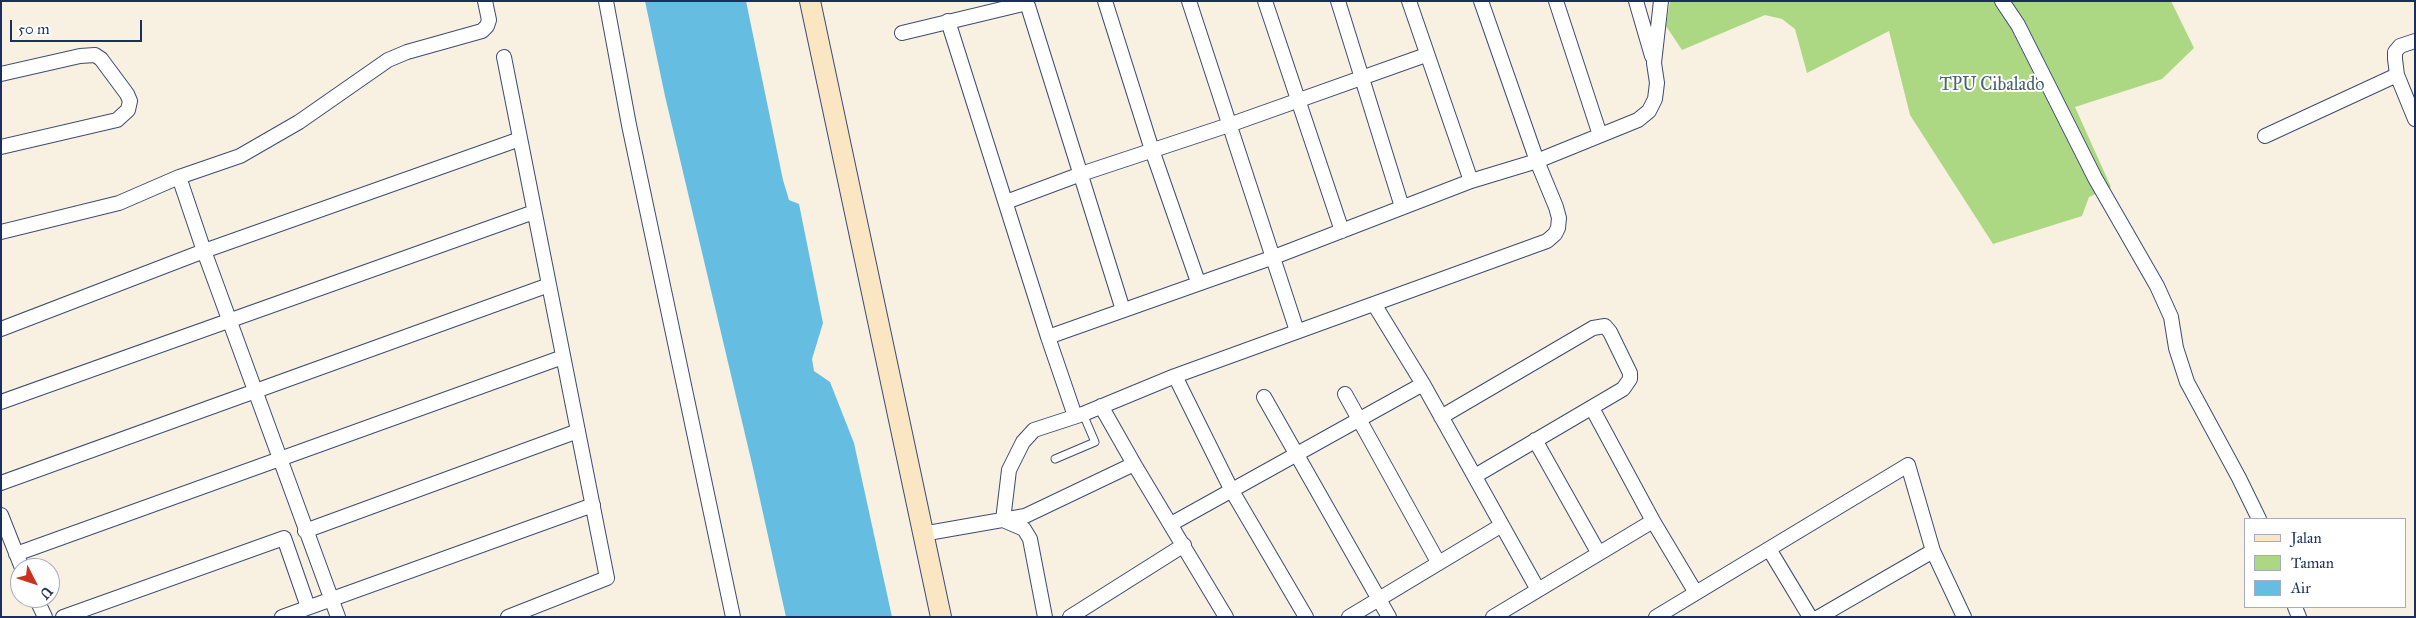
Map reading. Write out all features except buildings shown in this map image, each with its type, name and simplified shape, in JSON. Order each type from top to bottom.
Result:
[{"type":"street","points":[[1,232],[119,203],[179,177],[240,156],[279,136],[396,55],[482,31],[487,26],[489,20],[485,1]]},
{"type":"street","points":[[606,1],[629,125],[733,617]]},
{"type":"street","points":[[810,1],[941,617]]},
{"type":"street","points":[[1105,1],[1152,150],[1198,282]]},
{"type":"street","points":[[1189,1],[1297,331]]},
{"type":"street","points":[[1265,1],[1342,231]]},
{"type":"street","points":[[1338,1],[1402,207]]},
{"type":"street","points":[[1409,1],[1426,55],[1471,181]]},
{"type":"street","points":[[1003,520],[1009,470],[1022,442],[1034,430],[1079,415],[1175,376],[1297,331],[1547,241],[1558,228],[1559,218],[1537,161],[1482,1]]},
{"type":"street","points":[[1556,1],[1600,135]]},
{"type":"street","points":[[1048,337],[1198,282],[1274,257],[1471,181],[1537,161],[1638,120],[1649,111],[1655,99],[1657,83],[1654,63],[1636,1]]},
{"type":"street","points":[[1654,63],[1661,1]]},
{"type":"street","points":[[2002,1],[2018,25],[2095,178],[2157,286],[2171,317],[2176,348],[2187,382],[2240,478],[2259,518]]},
{"type":"street","points":[[902,33],[1023,4],[1028,6],[1123,310]]},
{"type":"street","points":[[948,21],[1048,337],[1079,415]]},
{"type":"street","points":[[2415,41],[2400,46],[2395,52],[2397,75],[2415,118]]},
{"type":"street","points":[[1,74],[80,56],[95,55],[101,59],[127,94],[130,101],[128,110],[117,120],[1,148]]},
{"type":"street","points":[[1006,202],[1081,174],[1229,125],[1362,76],[1426,55]]},
{"type":"street","points":[[504,57],[607,578],[508,617]]},
{"type":"street","points":[[2265,136],[2397,75]]},
{"type":"street","points":[[1,329],[204,251],[520,139]]},
{"type":"street","points":[[179,177],[228,320],[338,617]]},
{"type":"street","points":[[1,402],[534,212]]},
{"type":"street","points":[[1,483],[549,285]]},
{"type":"street","points":[[1374,304],[1423,384],[1538,588]]},
{"type":"street","points":[[1441,417],[1593,328],[1600,325],[1606,326],[1610,332],[1624,359],[1630,379],[1624,388],[1475,476]]},
{"type":"street","points":[[16,554],[563,357]]},
{"type":"street","points":[[1175,376],[1232,491],[1306,617]]},
{"type":"street","points":[[1171,524],[1423,384]]},
{"type":"street","points":[[1345,394],[1438,562]]},
{"type":"street","points":[[1264,397],[1389,617]]},
{"type":"street","points":[[1101,406],[1184,545],[1220,615]]},
{"type":"street","points":[[1592,408],[1653,521],[1696,593]]},
{"type":"street","points":[[305,531],[578,432]]},
{"type":"street","points":[[1535,440],[1598,552]]},
{"type":"street","points":[[922,534],[1025,516],[1134,464]]},
{"type":"street","points":[[1656,617],[1908,465],[1933,551],[1964,617]]},
{"type":"street","points":[[282,617],[593,505]]},
{"type":"street","points":[[1,515],[18,558]]},
{"type":"street","points":[[1003,520],[1024,529],[1030,539],[1045,617]]},
{"type":"street","points":[[1493,617],[1598,552],[1653,521]]},
{"type":"street","points":[[1349,617],[1502,525]]},
{"type":"street","points":[[63,617],[284,538],[308,607]]},
{"type":"street","points":[[1070,617],[1184,545]]},
{"type":"street","points":[[1769,549],[1810,617]]},
{"type":"street","points":[[1819,617],[1933,551]]},
{"type":"lane","points":[[1055,459],[1095,442],[1079,415]]},
{"type":"green space","name":"TPU Cibalado","points":[[1670,1],[2171,1],[2194,48],[2162,79],[2075,107],[2111,187],[2089,197],[2082,216],[1993,244],[1910,115],[1889,31],[1807,73],[1795,29],[1782,19],[1765,15],[1682,50],[1666,26]]},
{"type":"water","points":[[645,1],[746,1],[783,180],[789,200],[799,204],[823,323],[812,359],[814,371],[830,382],[854,443],[892,617],[786,617],[753,468],[665,96]]}]
